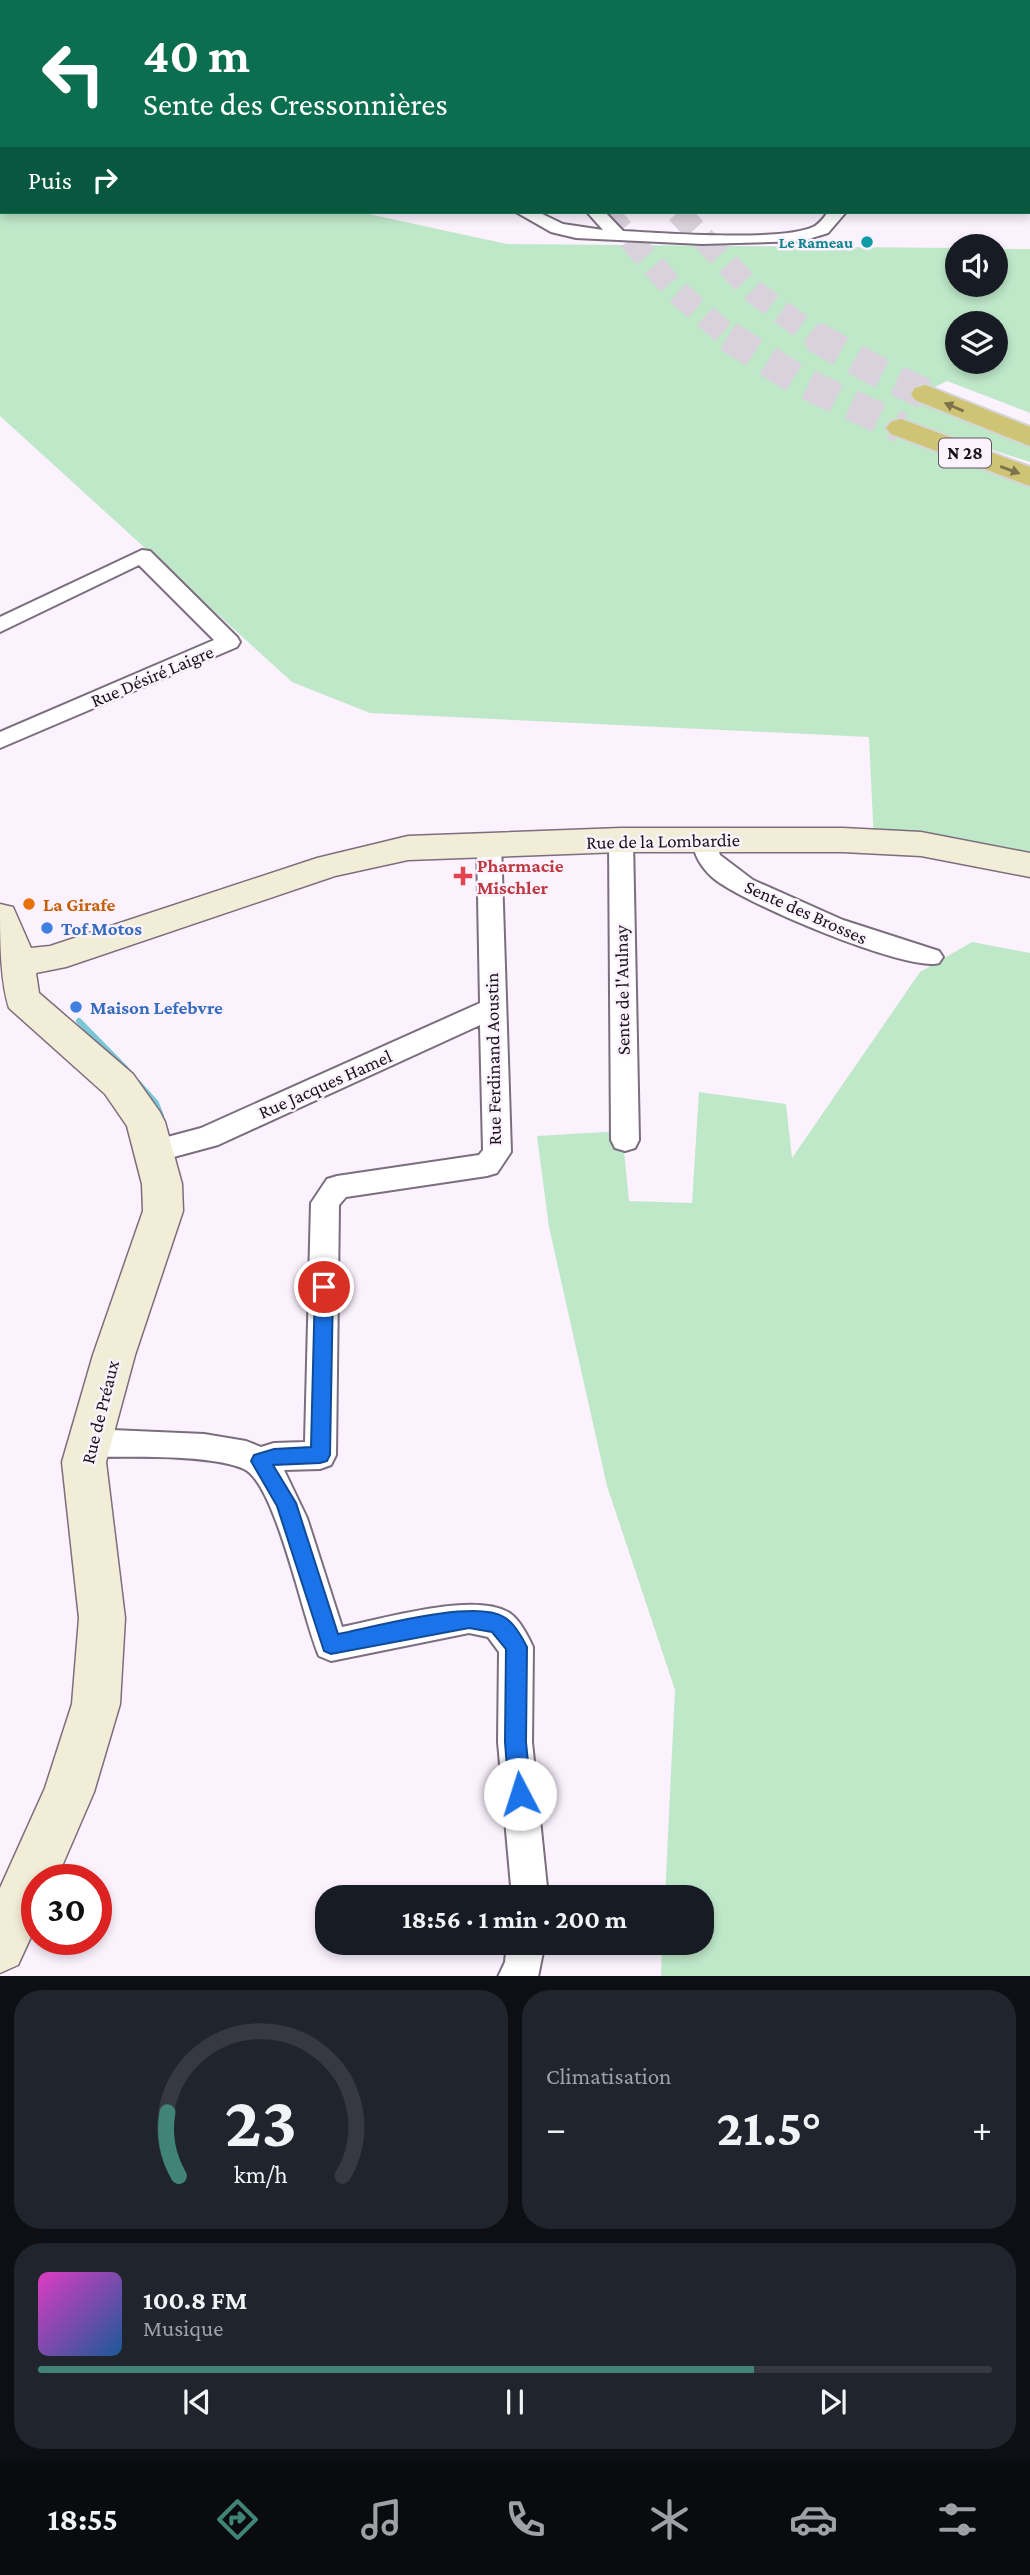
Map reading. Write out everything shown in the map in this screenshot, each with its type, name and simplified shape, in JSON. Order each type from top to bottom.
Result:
[{"type":"highway","name":"N 28","points":[[925,394],[1030,437]]},
{"type":"highway","name":"N 28","points":[[901,428],[1030,477]]},
{"type":"main road","name":"Rue de la Lombardie","points":[[9,964],[53,958],[359,858],[408,848],[621,840],[909,844],[956,850],[1030,865]]},
{"type":"main road","name":"Rue de Préaux","points":[[0,916],[11,935],[9,964],[22,999],[120,1084],[146,1122],[162,1184],[163,1211],[114,1355],[84,1462],[102,1618],[96,1704],[69,1792],[0,1947]]},
{"type":"street","points":[[529,214],[557,228],[576,233],[779,239],[818,232],[830,223],[836,214]]},
{"type":"street","points":[[598,214],[618,236]]},
{"type":"street","name":"Rue Désiré Laigre","points":[[0,625],[142,556],[229,642],[0,741]]},
{"type":"street","name":"Sente de l'Aulnay","points":[[621,840],[625,1140]]},
{"type":"street","name":"Sente des Brosses","points":[[704,840],[705,851],[712,862],[752,891],[876,943],[930,957]]},
{"type":"street","name":"Rue Ferdinand Aoustin","points":[[260,1461],[274,1457],[320,1455],[325,1203],[337,1187],[487,1165],[497,1152],[489,843]]},
{"type":"street","name":"Rue Jacques Hamel","points":[[155,1151],[208,1137],[492,1009]]},
{"type":"street","points":[[89,1443],[236,1450],[260,1461],[286,1503],[331,1645],[469,1618],[498,1624],[516,1647],[515,1742],[529,1885]]},
{"type":"street","points":[[517,1976],[523,1967],[524,1955]]},
{"type":"green space","points":[[0,214],[371,214],[507,244],[945,248],[945,297],[1008,297],[1008,249],[1030,249],[1030,413],[947,381],[915,397],[1030,443],[1030,462],[906,422],[1030,485],[1030,861],[874,843],[869,737],[370,713],[292,682],[0,416]]},
{"type":"green space","points":[[972,942],[1030,953],[1030,1976],[661,1976],[662,1955],[714,1955],[714,1885],[666,1885],[675,1690],[607,1486],[549,1227],[537,1136],[622,1131],[629,1201],[692,1203],[699,1092],[786,1104],[792,1158],[920,972]]},
{"type":"waterway","points":[[79,1021],[126,1069]]},
{"type":"waterway","points":[[138,1083],[156,1103],[161,1116]]},
{"type":"tunnel","points":[[608,214],[676,291],[730,338]]},
{"type":"tunnel","points":[[680,214],[753,291],[815,337]]},
{"type":"tunnel","points":[[728,336],[796,379],[901,428]]},
{"type":"tunnel","points":[[815,337],[925,394]]},
{"type":"place","name":"Le Rameau","points":[[867,242]]},
{"type":"place","name":"Pharmacie Mischler","points":[[463,876]]},
{"type":"place","name":"La Girafe","points":[[29,904]]},
{"type":"place","name":"Tof Motos","points":[[47,928]]},
{"type":"place","name":"Maison Lefebvre","points":[[76,1007]]},
{"type":"route","points":[[324,1287],[320,1455],[274,1457],[260,1461],[286,1503],[331,1645],[469,1618],[498,1624],[516,1647],[515,1742],[520,1794]]}]
